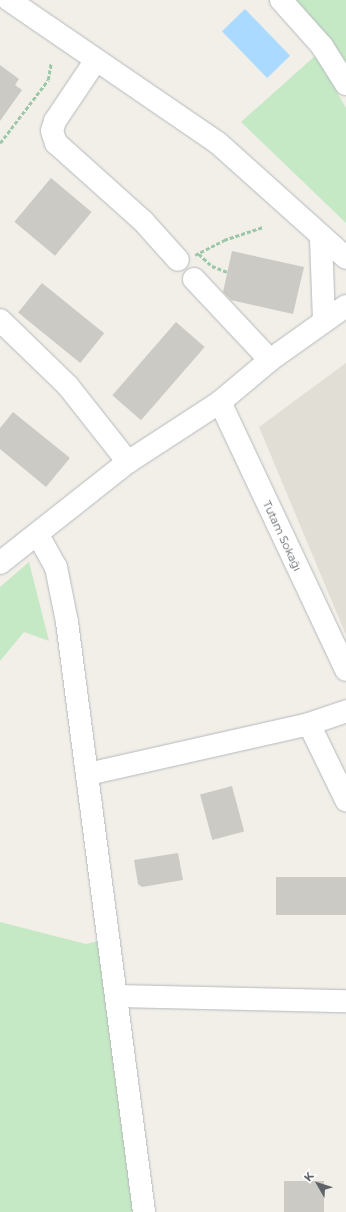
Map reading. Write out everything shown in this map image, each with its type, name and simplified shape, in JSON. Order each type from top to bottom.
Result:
[{"type":"street","points":[[9,0],[218,143],[321,239],[346,258]]},
{"type":"street","points":[[281,0],[322,46],[346,84]]},
{"type":"street","points":[[96,60],[55,120],[52,131],[56,143],[143,221],[178,260]]},
{"type":"street","points":[[321,239],[324,321]]},
{"type":"street","points":[[194,278],[270,360]]},
{"type":"street","points":[[0,563],[38,535],[128,462],[220,402],[270,360],[346,306]]},
{"type":"street","points":[[0,320],[68,386],[128,462]]},
{"type":"street","name":"Tutam Sokağı","points":[[220,402],[346,670]]},
{"type":"street","points":[[38,535],[56,567],[62,598],[88,774],[144,1212]]},
{"type":"street","points":[[88,774],[309,724],[346,711]]},
{"type":"street","points":[[309,724],[346,800]]},
{"type":"street","points":[[117,996],[346,1001]]},
{"type":"path","points":[[0,143],[48,80],[51,63]]},
{"type":"path","points":[[178,260],[184,255],[199,254],[224,240],[263,227]]},
{"type":"path","points":[[199,254],[212,266],[228,272]]},
{"type":"shaded area","points":[[346,363],[346,635],[259,427]]},
{"type":"green space","points":[[294,0],[346,0],[346,69]]},
{"type":"green space","points":[[316,55],[346,108],[346,223],[241,122]]},
{"type":"green space","points":[[29,562],[49,641],[24,632],[0,661],[0,587]]},
{"type":"green space","points":[[0,922],[86,944],[99,941],[137,1212],[0,1212]]},
{"type":"water","points":[[245,9],[290,56],[267,78],[222,31]]},
{"type":"building","points":[[0,65],[19,79],[15,85],[22,90],[0,121]]},
{"type":"building","points":[[51,178],[92,212],[55,256],[14,222]]},
{"type":"building","points":[[232,251],[304,267],[293,314],[231,300],[223,292]]},
{"type":"building","points":[[42,283],[104,333],[80,363],[18,313]]},
{"type":"building","points":[[176,322],[205,347],[141,420],[112,395]]},
{"type":"building","points":[[13,412],[70,458],[46,487],[0,449],[0,428]]},
{"type":"building","points":[[232,786],[244,831],[212,840],[200,795]]},
{"type":"building","points":[[178,853],[183,880],[142,887],[138,884],[134,860]]},
{"type":"building","points":[[276,877],[346,877],[346,915],[276,915]]},
{"type":"building","points":[[284,1181],[324,1181],[324,1212],[284,1212]]}]
